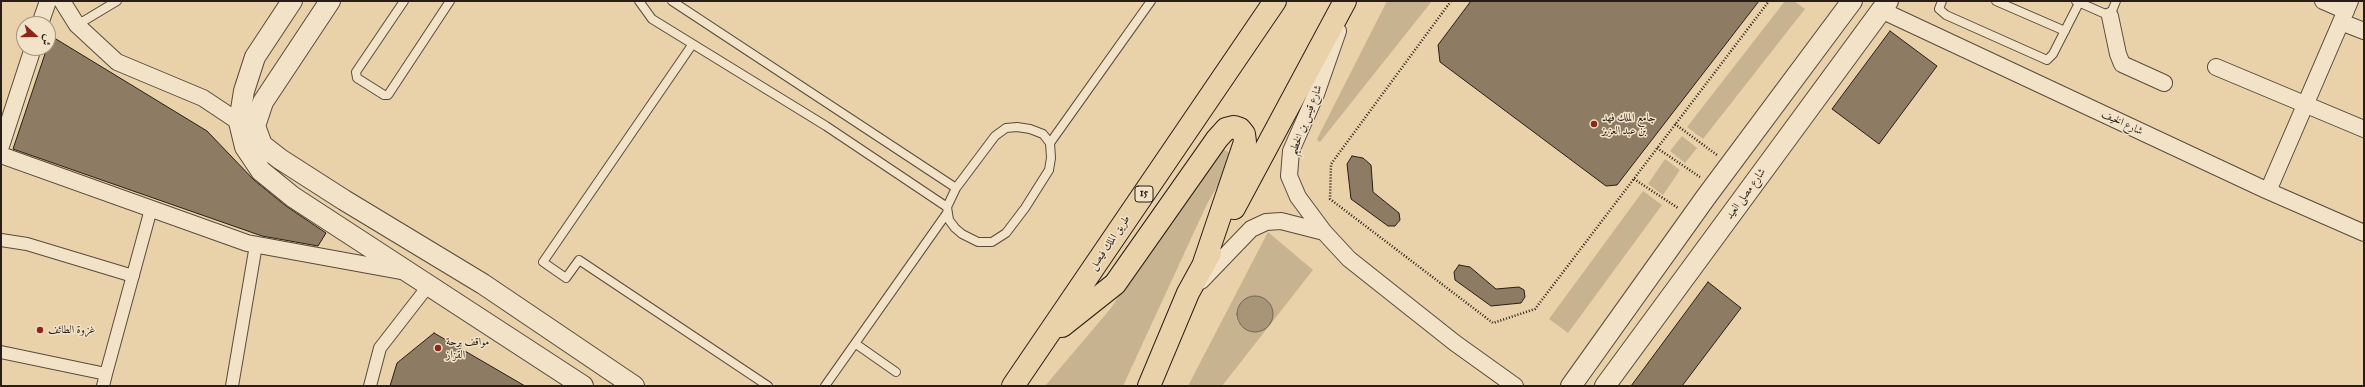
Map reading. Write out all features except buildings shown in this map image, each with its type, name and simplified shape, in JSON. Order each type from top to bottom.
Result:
[{"type":"highway","name":"طريق الملك فيصل","points":[[1013,386],[1275,1]]},
{"type":"highway","points":[[1149,385],[1188,293],[1344,1]]},
{"type":"highway","points":[[1045,339],[1115,284],[1218,138],[1226,129],[1234,127],[1240,129],[1244,134],[1245,142],[1203,266]]},
{"type":"street","points":[[43,16],[48,1]]},
{"type":"street","points":[[62,1],[77,25],[117,62],[204,98],[239,122]]},
{"type":"street","points":[[292,1],[255,57],[244,91],[239,122],[245,147],[261,171],[293,197],[583,386]]},
{"type":"street","points":[[330,1],[263,102],[255,126],[262,145],[344,200],[483,284],[634,386]]},
{"type":"street","name":"شارع قيس بن الخطيم","points":[[1348,1],[1316,94],[1292,151],[1289,176],[1298,197],[1324,232],[1349,260],[1386,290],[1515,386]]},
{"type":"street","points":[[1571,386],[1714,186],[1852,1]]},
{"type":"street","points":[[2323,1],[2346,11],[2364,31]]},
{"type":"street","name":"شارع الخيف","points":[[1884,6],[2268,191],[2364,233]]},
{"type":"street","name":"شارع مصلى العيد","points":[[1605,386],[1884,6]]},
{"type":"street","points":[[2268,191],[2346,11]]},
{"type":"street","points":[[2110,16],[2118,54],[2122,64],[2164,82]]},
{"type":"street","points":[[1,146],[30,56]]},
{"type":"street","points":[[2216,67],[2305,106],[2364,129]]},
{"type":"street","points":[[1,155],[256,245],[413,274]]},
{"type":"street","points":[[103,386],[151,209]]},
{"type":"street","points":[[1188,293],[1251,229],[1266,222],[1281,221],[1324,232]]},
{"type":"street","points":[[1,240],[27,244],[133,276]]},
{"type":"street","points":[[232,386],[256,245]]},
{"type":"street","points":[[370,386],[380,348],[430,285]]},
{"type":"street","points":[[1,352],[106,374]]},
{"type":"lane","points":[[77,25],[117,1]]},
{"type":"lane","points":[[404,1],[356,72],[357,78],[384,95],[388,95],[450,1]]},
{"type":"lane","points":[[639,1],[652,19],[826,126],[947,210],[955,228],[962,234],[978,242],[992,242],[1006,234],[1025,208],[1049,170],[1051,158],[1050,143],[1043,134],[1030,128],[1006,128],[995,136],[956,188],[947,210],[856,344],[825,386]]},
{"type":"lane","points":[[672,1],[956,188]]},
{"type":"lane","points":[[1050,143],[1150,1]]},
{"type":"lane","points":[[1942,1],[1939,9],[1946,15],[2047,60],[2053,54],[2077,2],[2110,16],[2116,1]]},
{"type":"lane","points":[[1996,1],[2064,31]]},
{"type":"lane","points":[[692,44],[543,262],[566,278],[579,260],[768,386]]},
{"type":"lane","points":[[856,344],[896,372]]},
{"type":"path","points":[[1451,1],[1331,164],[1330,199],[1493,323],[1535,309],[1769,1]]},
{"type":"path","points":[[1675,124],[1730,165]]},
{"type":"path","points":[[1657,148],[1714,186]]},
{"type":"path","points":[[1634,179],[1692,218]]},
{"type":"shaded area","points":[[1387,1],[1432,1],[1320,142],[1317,139]]},
{"type":"shaded area","points":[[1785,1],[1794,1],[1805,9],[1703,139],[1687,127]]},
{"type":"shaded area","points":[[1682,136],[1697,148],[1685,163],[1670,151]]},
{"type":"shaded area","points":[[1225,150],[1232,155],[1231,163],[1207,204],[1123,386],[1045,386],[1111,308],[1182,201],[1221,151]]},
{"type":"shaded area","points":[[1665,159],[1680,170],[1663,195],[1648,184]]},
{"type":"shaded area","points":[[1643,191],[1662,205],[1568,333],[1549,319]]},
{"type":"shaded area","points":[[1268,232],[1313,270],[1222,386],[1188,386]],"holes":[[[1272,309],[1272,321],[1242,327],[1236,317]]]},
{"type":"shaded area","points":[[1259,296],[1268,301],[1272,307],[1272,321],[1268,327],[1259,332],[1251,332],[1242,327],[1238,321],[1237,310],[1242,301],[1248,297]]},
{"type":"place","name":"جامع الملك فهد بن عبد العزيز","points":[[1594,124]]},
{"type":"place","name":"غزوة الطائف","points":[[40,330]]},
{"type":"place","name":"مواقف برحة القزاز","points":[[438,348]]}]
